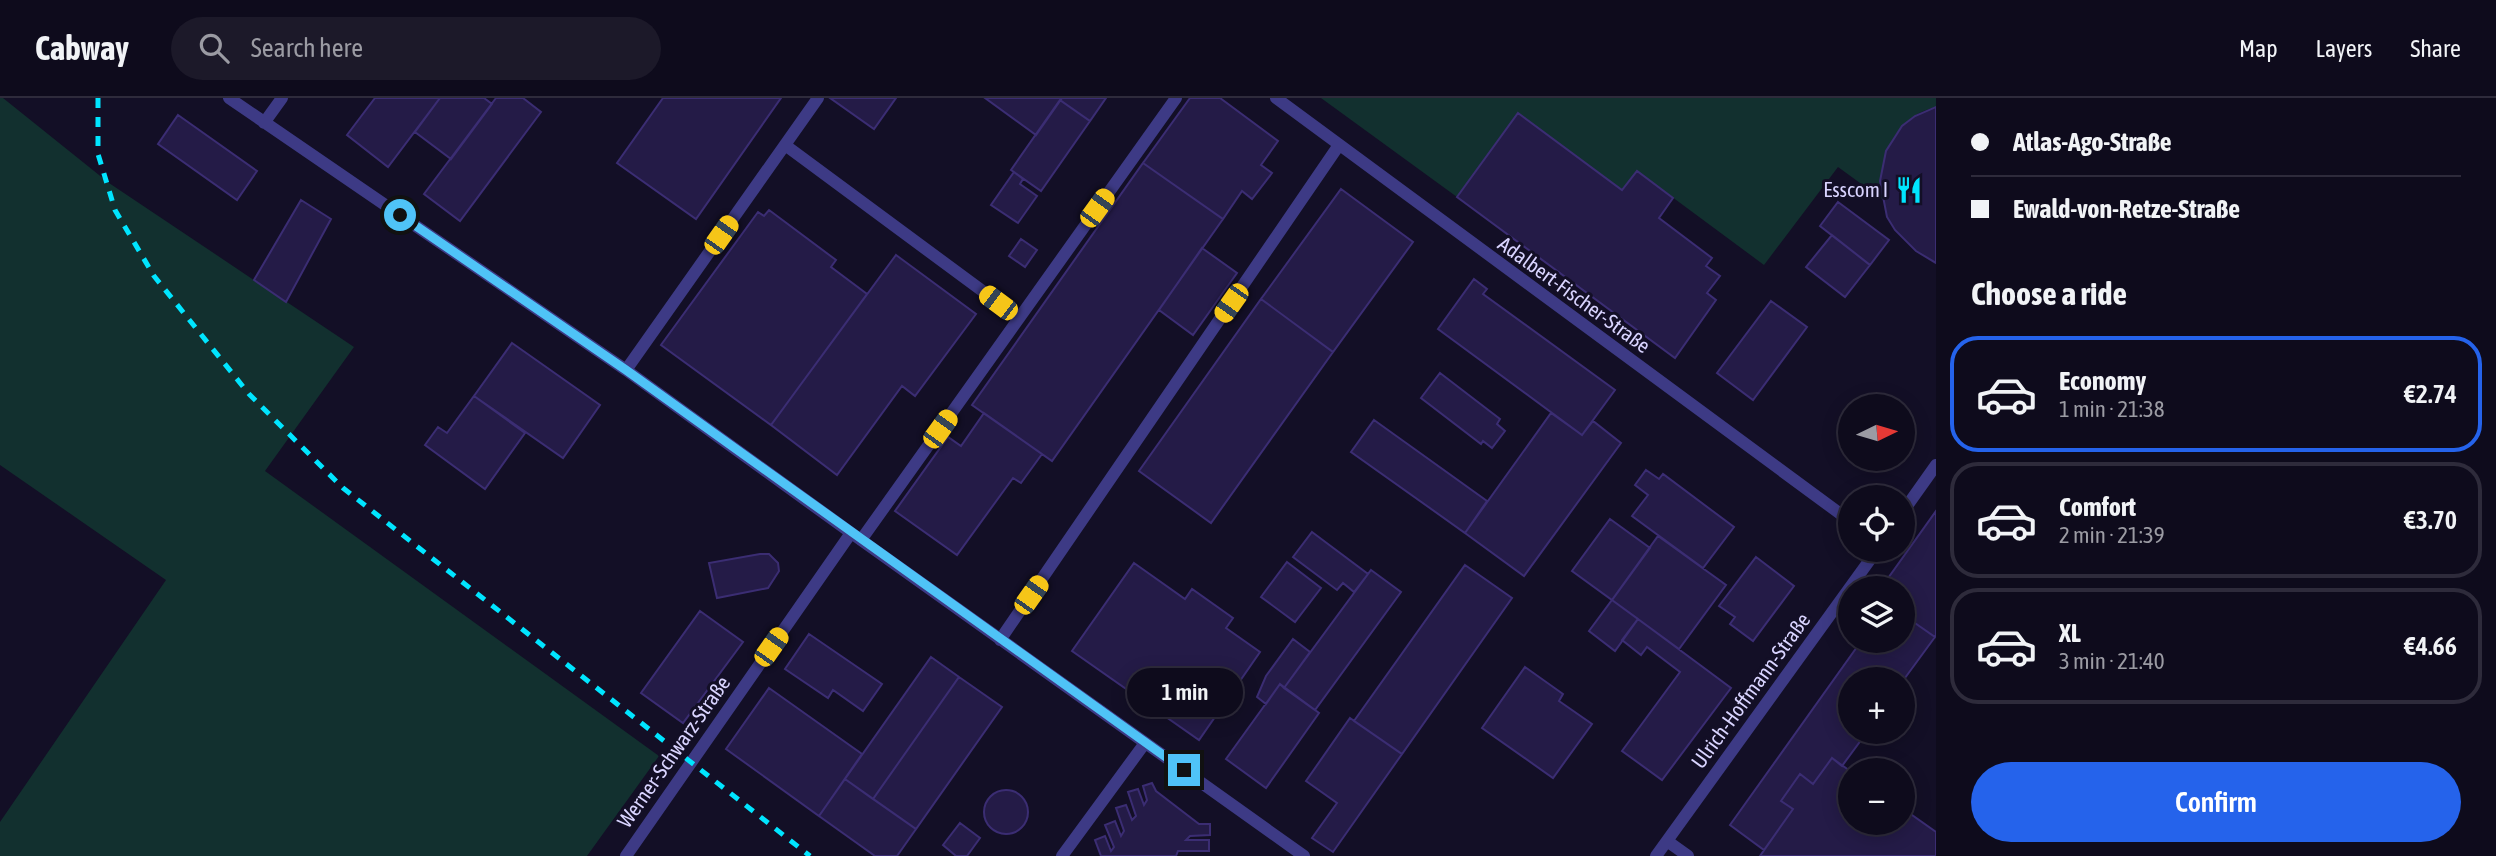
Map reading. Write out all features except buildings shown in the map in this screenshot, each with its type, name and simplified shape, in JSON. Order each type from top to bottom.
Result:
[{"type":"lane","points":[[229,98],[626,370],[1304,856]]},
{"type":"lane","points":[[264,123],[282,98]]},
{"type":"lane","points":[[626,370],[818,98]]},
{"type":"lane","name":"Werner-Schwarz-Straße","points":[[626,856],[856,537],[1019,318],[1176,98]]},
{"type":"lane","name":"Adalbert-Fischer-Straße","points":[[1276,98],[1838,512]]},
{"type":"lane","points":[[785,145],[1019,318]]},
{"type":"lane","points":[[1000,640],[1339,145]]},
{"type":"lane","points":[[1915,495],[1936,466]]},
{"type":"lane","name":"Ulrich-Hoffmann-Straße","points":[[1656,856],[1868,562]]},
{"type":"lane","points":[[1062,856],[1145,743]]},
{"type":"lane","points":[[1667,841],[1688,856]]},
{"type":"green space","points":[[0,98],[109,183],[354,347],[265,471],[659,756],[587,856],[0,856],[0,822],[166,580],[0,465]]},
{"type":"green space","points":[[1321,98],[1936,98],[1936,107],[1909,120],[1891,142],[1883,169],[1882,199],[1838,167],[1764,265],[1637,171],[1622,190],[1518,114],[1457,197]]},
{"type":"railway","points":[[98,98],[98,154],[115,210],[154,276],[249,394],[343,488],[810,856]]},
{"type":"place","name":"Esscom I","points":[[1909,190]]},
{"type":"route","points":[[400,215],[626,370],[1184,770]]}]
